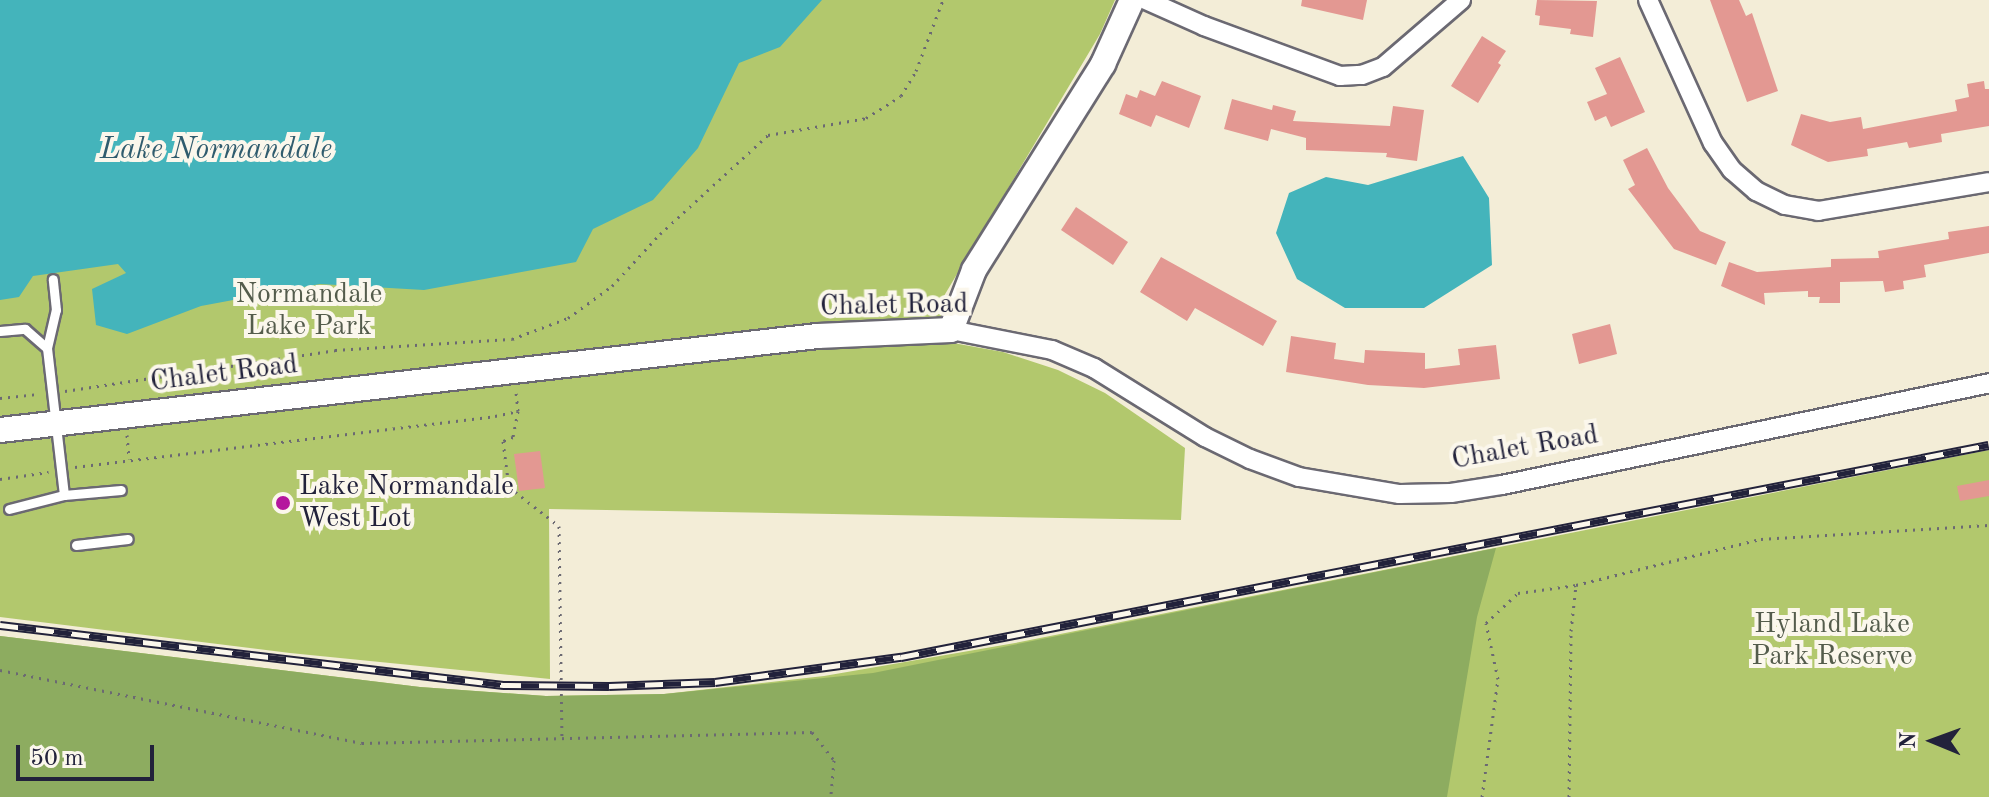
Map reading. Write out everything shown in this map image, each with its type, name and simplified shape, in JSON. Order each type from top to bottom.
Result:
[{"type":"street","points":[[951,330],[974,270],[1103,64],[1132,0]]},
{"type":"street","points":[[1146,0],[1204,26],[1340,76],[1362,75],[1383,67],[1461,0]]},
{"type":"street","points":[[1648,0],[1713,143],[1732,170],[1756,191],[1785,205],[1818,211],[1989,182]]},
{"type":"street","name":"Chalet Road","points":[[0,430],[818,336],[951,330],[1052,350],[1094,368],[1205,437],[1250,459],[1299,477],[1400,494],[1451,493],[1989,383]]},
{"type":"lane","points":[[53,279],[56,310],[47,348],[53,424],[64,495]]},
{"type":"lane","points":[[0,331],[25,329],[47,348]]},
{"type":"lane","points":[[9,509],[64,495],[121,490]]},
{"type":"lane","points":[[76,545],[128,539]]},
{"type":"path","points":[[0,398],[335,350],[512,339],[568,318],[612,286],[660,234],[768,135],[866,118],[883,111],[901,96],[916,71],[943,0]]},
{"type":"path","points":[[512,339],[513,352]]},
{"type":"path","points":[[516,387],[518,411],[513,437],[503,441],[509,487],[559,526],[562,738]]},
{"type":"path","points":[[73,467],[518,411]]},
{"type":"path","points":[[127,431],[129,460]]},
{"type":"path","points":[[0,479],[48,472]]},
{"type":"path","points":[[1482,797],[1498,679],[1486,623],[1518,593],[1576,585],[1761,539],[1989,525]]},
{"type":"path","points":[[1569,797],[1571,631],[1576,585]]},
{"type":"path","points":[[0,670],[362,743],[812,732],[834,760],[831,797]]},
{"type":"green space","name":"Normandale Lake Park","points":[[0,0],[1115,0],[1100,34],[938,306],[953,343],[1003,352],[1058,370],[1105,393],[1185,448],[1181,520],[549,509],[550,679],[290,653],[0,617]]},
{"type":"green space","name":"Hyland Lake Park Reserve","points":[[1989,450],[1989,797],[0,797],[0,636],[420,687],[546,696],[664,694],[824,676],[1015,643]]},
{"type":"green space","points":[[1496,548],[1477,617],[1447,797],[0,797],[0,636],[420,687],[546,696],[664,694],[873,673]]},
{"type":"water","name":"Lake Normandale","points":[[0,0],[822,0],[780,47],[739,63],[698,148],[653,200],[593,229],[576,262],[424,290],[320,284],[201,306],[127,334],[96,325],[92,289],[126,273],[118,264],[33,276],[19,297],[0,300]]},
{"type":"water","points":[[1463,156],[1489,198],[1492,265],[1424,308],[1345,308],[1297,279],[1276,233],[1289,193],[1326,177],[1368,185]]},
{"type":"building","points":[[1302,0],[1367,0],[1363,20],[1301,6]]},
{"type":"building","points":[[1537,0],[1597,1],[1593,37],[1570,34],[1571,29],[1539,25],[1540,16],[1535,15]]},
{"type":"building","points":[[1710,0],[1739,0],[1746,16],[1752,13],[1778,91],[1747,102]]},
{"type":"building","points":[[1482,36],[1506,51],[1478,103],[1451,86]]},
{"type":"building","points":[[1620,57],[1645,112],[1611,127],[1606,116],[1595,121],[1587,102],[1607,94],[1595,68]]},
{"type":"building","points":[[1162,81],[1201,96],[1189,128],[1156,115],[1151,127],[1119,114],[1126,94],[1137,98],[1140,90],[1155,96]]},
{"type":"building","points":[[1984,81],[1985,89],[1989,89],[1989,126],[1941,134],[1942,142],[1909,148],[1907,142],[1867,149],[1868,156],[1828,162],[1791,145],[1801,114],[1830,122],[1861,117],[1863,129],[1957,111],[1955,100],[1969,97],[1967,84]]},
{"type":"building","points":[[1232,99],[1272,110],[1273,105],[1296,111],[1293,121],[1390,126],[1393,106],[1424,110],[1417,161],[1386,157],[1387,153],[1306,150],[1306,138],[1271,129],[1268,141],[1224,129]]},
{"type":"building","points":[[1647,148],[1668,188],[1700,231],[1726,242],[1716,265],[1674,249],[1628,189],[1635,185],[1623,160]]},
{"type":"building","points":[[1076,207],[1128,242],[1113,265],[1061,230]]},
{"type":"building","points":[[1989,226],[1989,253],[1924,265],[1926,277],[1903,281],[1904,289],[1885,292],[1883,281],[1840,282],[1840,303],[1819,303],[1820,297],[1808,297],[1808,291],[1764,293],[1765,305],[1721,286],[1729,262],[1757,272],[1831,267],[1831,259],[1879,258],[1878,251],[1949,239],[1948,232]]},
{"type":"building","points":[[1161,257],[1277,321],[1263,346],[1195,308],[1187,321],[1140,292]]},
{"type":"building","points":[[1610,324],[1617,354],[1579,364],[1572,334]]},
{"type":"building","points":[[1291,336],[1336,343],[1334,359],[1364,363],[1365,350],[1425,353],[1425,369],[1460,365],[1458,349],[1496,345],[1500,379],[1424,388],[1368,385],[1286,372]]},
{"type":"building","points":[[540,451],[545,488],[519,491],[514,454]]},
{"type":"building","points":[[1989,480],[1989,496],[1960,501],[1957,486]]},
{"type":"railway","points":[[0,625],[503,685],[609,686],[715,682],[901,657],[1989,445]]},
{"type":"place","name":"Lake Normandale West Lot","points":[[283,503]]}]
